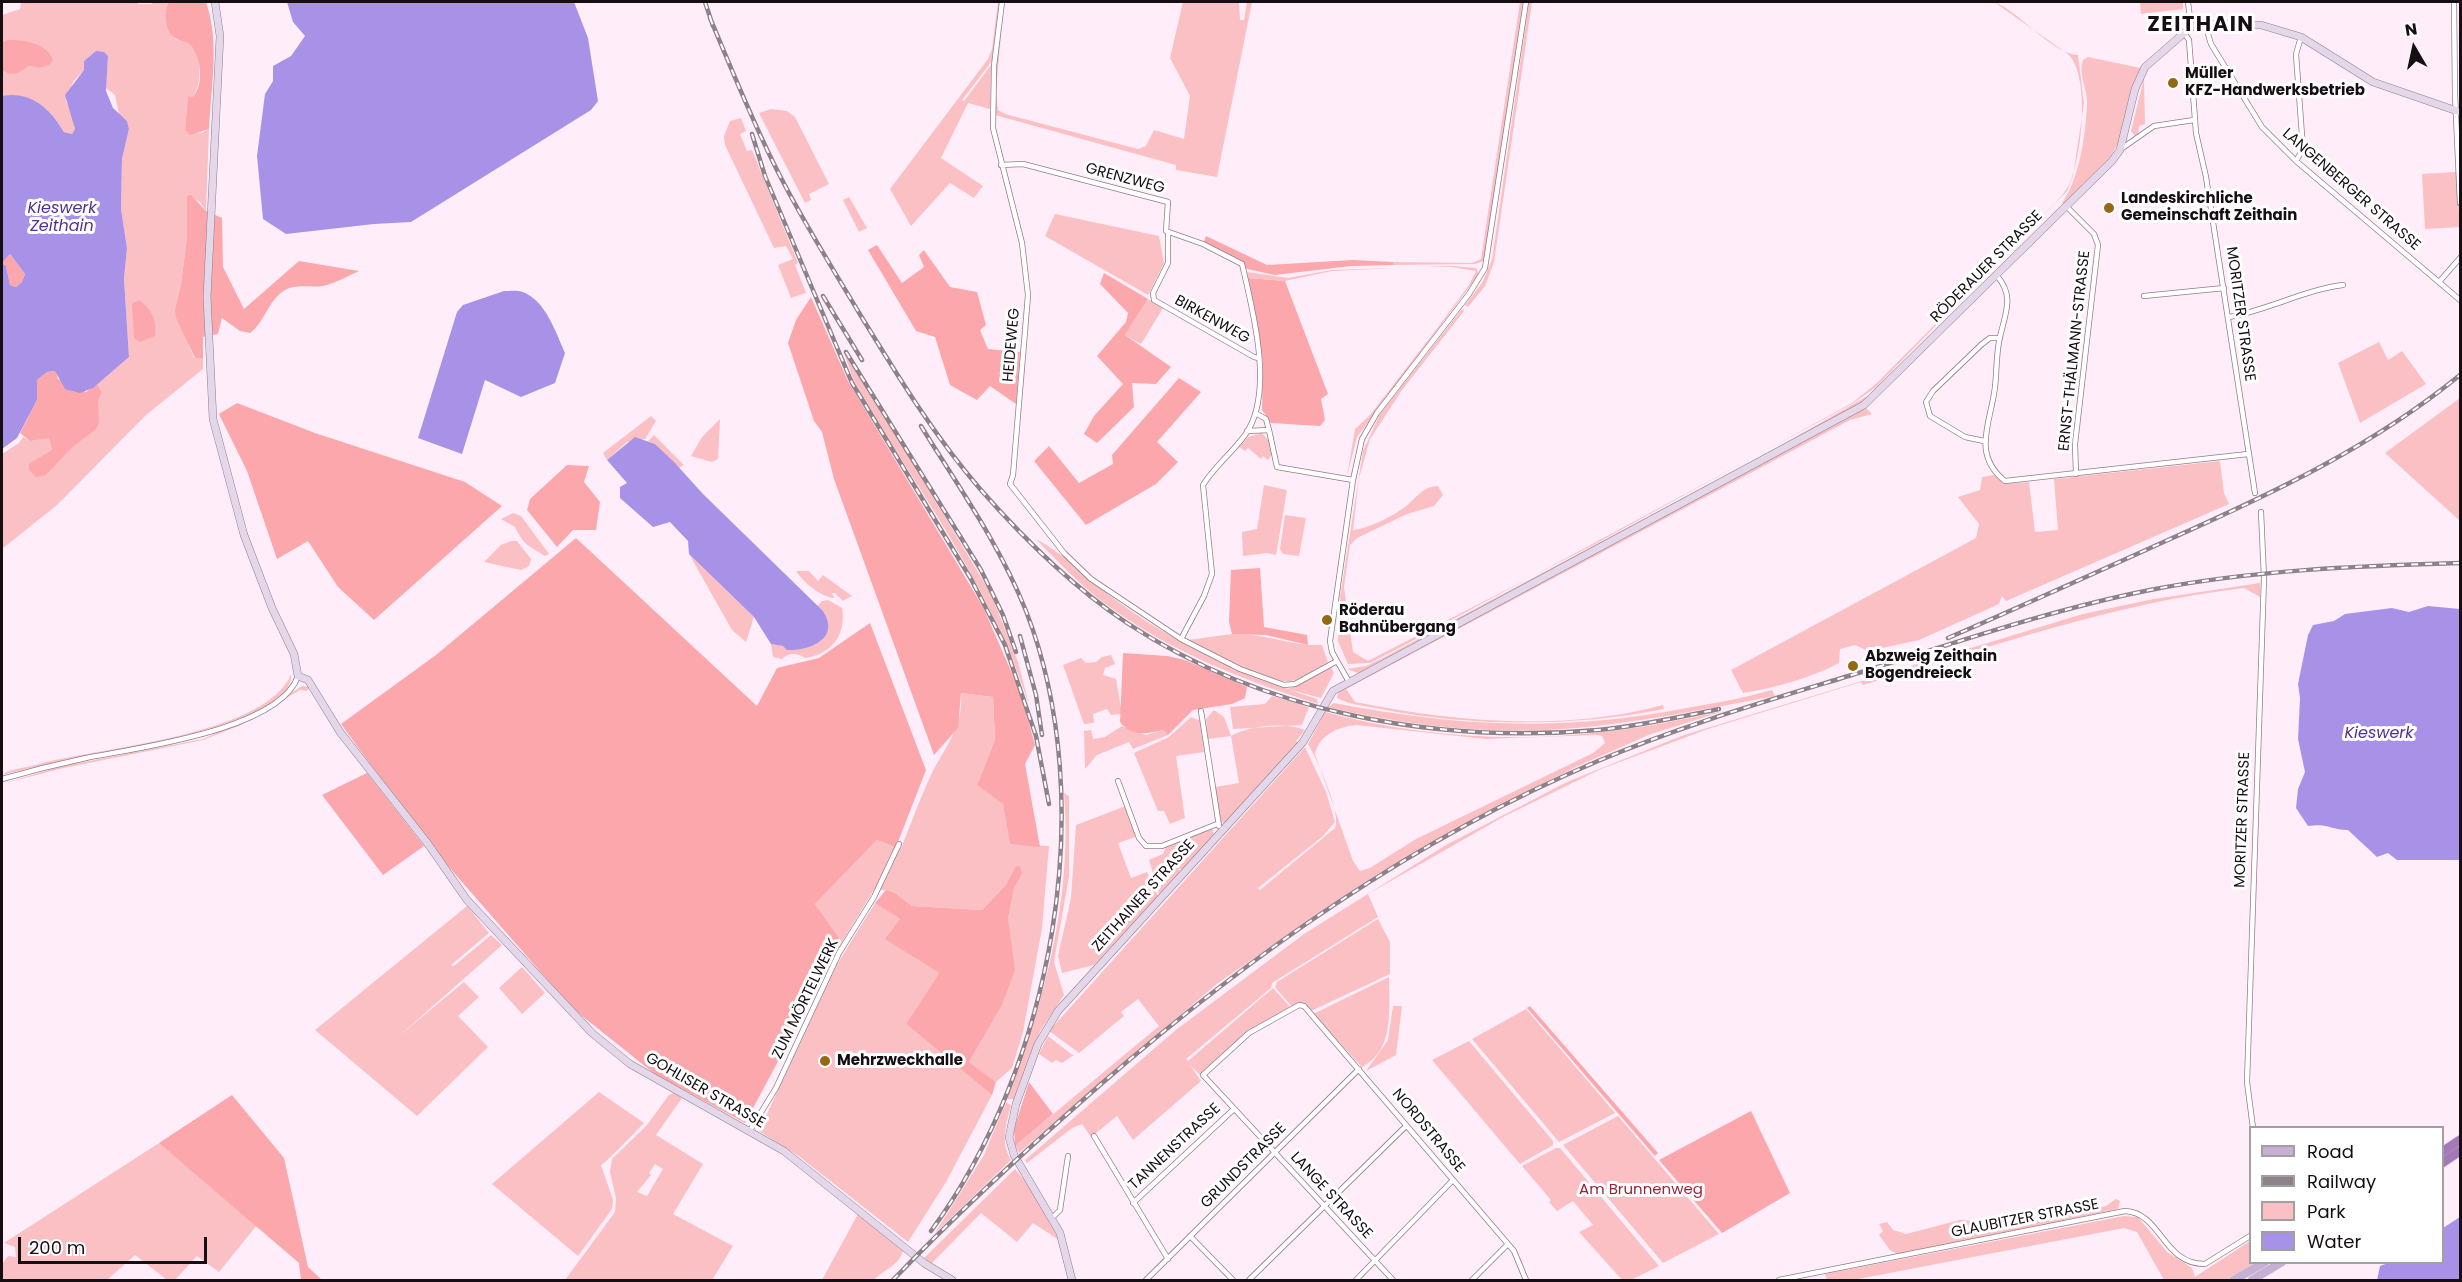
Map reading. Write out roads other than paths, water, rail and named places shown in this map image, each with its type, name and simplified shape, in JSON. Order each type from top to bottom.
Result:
[{"type":"highway","points":[[2444,1151],[2460,1140]]},
{"type":"highway","points":[[2444,1162],[2460,1151]]},
{"type":"main road","points":[[2234,1281],[2263,1264]]},
{"type":"main road","points":[[2252,1281],[2280,1264]]},
{"type":"street","points":[[2,779],[88,758],[187,739],[217,730],[266,707],[288,692],[298,676],[294,654],[268,598],[244,535],[213,419],[207,297],[220,36],[215,2]]},
{"type":"street","name":"HEIDEWEG","points":[[1002,2],[994,62],[992,109],[994,137],[1022,243],[1028,295],[1013,475],[1010,484],[1064,553],[1091,579],[1181,639]]},
{"type":"street","points":[[1349,682],[1332,652],[1330,635],[1359,449],[1371,422],[1469,294],[1489,259],[1526,2]]},
{"type":"street","points":[[2188,2],[2190,23],[2261,25],[2301,37],[2373,82],[2458,111]]},
{"type":"street","points":[[2460,3],[2454,2],[2460,203]]},
{"type":"street","name":"RÖDERAUER STRASSE","points":[[2120,150],[2134,89],[2145,67],[2186,37],[2190,23]]},
{"type":"street","name":"LANGENBERGER STRASSE","points":[[2205,24],[2211,45],[2254,116],[2296,161],[2460,300]]},
{"type":"street","name":"MORITZER STRASSE","points":[[2186,37],[2194,120],[2229,317],[2255,493]]},
{"type":"street","points":[[2296,161],[2303,149],[2296,54],[2301,37]]},
{"type":"street","name":"RÖDERAUER STRASSE","points":[[1419,644],[1847,416],[1870,401],[2067,207],[2120,150],[2154,126],[2194,120]]},
{"type":"street","name":"GRENZWEG","points":[[1000,165],[1023,164],[1168,202],[1164,228],[1168,232]]},
{"type":"street","name":"ERNST-THÄLMANN-STRASSE","points":[[2067,207],[2094,234],[2098,245],[2075,444],[2076,474]]},
{"type":"street","points":[[1168,232],[1203,244],[1242,264],[1259,358],[1261,391],[1257,414],[1247,431],[1203,485],[1212,574],[1204,596],[1181,639],[1240,669],[1284,686],[1295,684],[1337,661]]},
{"type":"street","name":"BIRKENWEG","points":[[1168,232],[1168,263],[1153,293],[1154,300],[1259,358]]},
{"type":"street","points":[[2439,282],[2460,258]]},
{"type":"street","points":[[1997,276],[2004,284],[2009,298],[2000,338],[1994,396],[1984,441],[1965,437],[1935,420],[1926,411],[1926,402],[1933,391],[1982,344],[1990,338],[2000,338]]},
{"type":"street","points":[[2229,317],[2263,310],[2327,287],[2343,285]]},
{"type":"street","points":[[2144,296],[2224,288]]},
{"type":"street","points":[[1257,414],[1266,419],[1277,467],[1353,480]]},
{"type":"street","points":[[1247,431],[1269,430]]},
{"type":"street","name":"ERNST-THÄLMANN-STRASSE","points":[[1984,441],[1989,462],[2005,481],[2248,454]]},
{"type":"street","name":"MORITZER STRASSE","points":[[2253,1126],[2247,1082],[2264,579],[2261,512]]},
{"type":"street","name":"ZEITHAINER STRASSE","points":[[1052,1218],[1014,1155],[1009,1129],[1038,1044],[1050,1020],[1220,827],[1303,742],[1330,695],[1349,682],[1419,644]]},
{"type":"street","name":"GOHLISER STRASSE","points":[[298,676],[308,680],[340,732],[428,844],[467,900],[583,1024],[611,1050],[630,1064],[784,1151],[924,1263],[952,1281]]},
{"type":"street","points":[[1118,781],[1139,838],[1146,846],[1162,846],[1220,827],[1201,711]]},
{"type":"street","name":"ZUM MÖRTELWERK","points":[[749,1132],[776,1088],[839,953],[874,897],[899,844]]},
{"type":"street","name":"NORDSTRASSE","points":[[1203,1075],[1249,1033],[1301,1005],[1359,1069],[1514,1251],[1526,1281]]},
{"type":"street","name":"GRUNDSTRASSE","points":[[1146,1281],[1359,1069]]},
{"type":"street","name":"LANGE STRASSE","points":[[1203,1075],[1393,1281]]},
{"type":"street","name":"TANNENSTRASSE","points":[[1133,1203],[1234,1109]]},
{"type":"street","points":[[1249,1281],[1406,1126]]},
{"type":"street","points":[[1095,1136],[1168,1259]]},
{"type":"street","points":[[1068,1156],[1060,1210],[1052,1218],[1063,1240],[1072,1281]]},
{"type":"street","points":[[1356,1281],[1453,1180]]},
{"type":"street","name":"GLAUBITZER STRASSE","points":[[1779,1281],[2125,1211],[2141,1214],[2170,1250],[2198,1264],[2205,1264],[2249,1237]]},
{"type":"street","points":[[1190,1236],[1233,1281]]},
{"type":"street","points":[[1472,1281],[1508,1244]]},
{"type":"water","points":[[287,2],[574,2],[588,38],[598,101],[591,110],[411,222],[286,234],[263,219],[257,156],[265,94],[273,81],[273,66],[291,56],[305,36],[293,22]]},
{"type":"water","name":"Kieswerk Zeithain","points":[[96,51],[104,52],[108,56],[106,91],[113,108],[127,121],[129,129],[122,159],[121,209],[127,248],[124,279],[129,357],[93,388],[80,393],[65,389],[55,371],[47,372],[37,380],[37,400],[17,438],[2,449],[2,263],[2,96],[22,96],[39,103],[53,116],[64,132],[72,134],[75,129],[65,95],[84,70],[84,61]],"holes":[[[10,254],[25,274],[22,282],[16,287],[10,285],[6,266],[2,263]]]},
{"type":"water","points":[[504,291],[521,291],[531,296],[544,310],[554,327],[565,353],[555,383],[521,397],[485,380],[462,454],[418,438],[457,312],[463,305]]},
{"type":"water","points":[[635,437],[655,444],[823,611],[828,621],[828,629],[820,641],[796,650],[787,650],[783,646],[771,644],[754,617],[689,554],[688,541],[670,522],[653,527],[620,498],[620,487],[627,483],[607,460]]},
{"type":"water","name":"Kieswerk","points":[[2428,606],[2460,609],[2460,860],[2397,860],[2388,853],[2377,857],[2348,830],[2321,825],[2308,826],[2296,808],[2298,789],[2305,772],[2298,739],[2300,698],[2298,684],[2308,635],[2313,625],[2334,621],[2345,614],[2392,608],[2409,612]]},
{"type":"water","points":[[2460,1217],[2460,1280],[2377,1280],[2380,1266],[2385,1264],[2444,1264],[2444,1227]]},
{"type":"railway","points":[[705,2],[713,26]]},
{"type":"railway","points":[[710,18],[769,155],[789,192],[861,316],[932,427],[981,490],[1014,526],[1068,578],[1127,623],[1180,654],[1236,680],[1294,700],[1353,715],[1414,726],[1475,732],[1537,733],[1598,730],[1644,724],[1719,709]]},
{"type":"railway","points":[[752,134],[765,176],[852,383],[971,579],[1005,645],[1036,736],[1049,804]]},
{"type":"railway","points":[[823,296],[862,360]]},
{"type":"railway","points":[[846,352],[981,570],[1003,615],[1016,652]]},
{"type":"railway","points":[[1948,638],[2207,523],[2282,487],[2392,425],[2460,375]]},
{"type":"railway","points":[[921,426],[991,539],[1026,611],[1048,686],[1060,766],[1061,849],[1052,932],[1034,1014],[1007,1092],[973,1165],[931,1231]]},
{"type":"railway","points":[[893,1280],[1047,1132],[1215,990],[1336,904],[1399,864],[1464,826],[1530,792],[1598,761],[1698,723],[2079,606],[2188,583],[2266,573],[2460,563]]},
{"type":"railway","points":[[1020,636],[1036,695],[1042,735]]},
{"type":"place","name":"Müller KFZ-Handwerksbetrieb","points":[[2173,83]]},
{"type":"place","name":"Landeskirchliche Gemeinschaft Zeithain","points":[[2109,208]]},
{"type":"place","name":"Röderau Bahnübergang","points":[[1327,620]]},
{"type":"place","name":"Abzweig Zeithain Bogendreieck","points":[[1853,666]]},
{"type":"place","name":"Mehrzweckhalle","points":[[825,1061]]},
{"type":"district","name":"ZEITHAIN","points":[[2201,26]]},
{"type":"park label","name":"Am Brunnenweg","points":[[1641,1190]]}]
